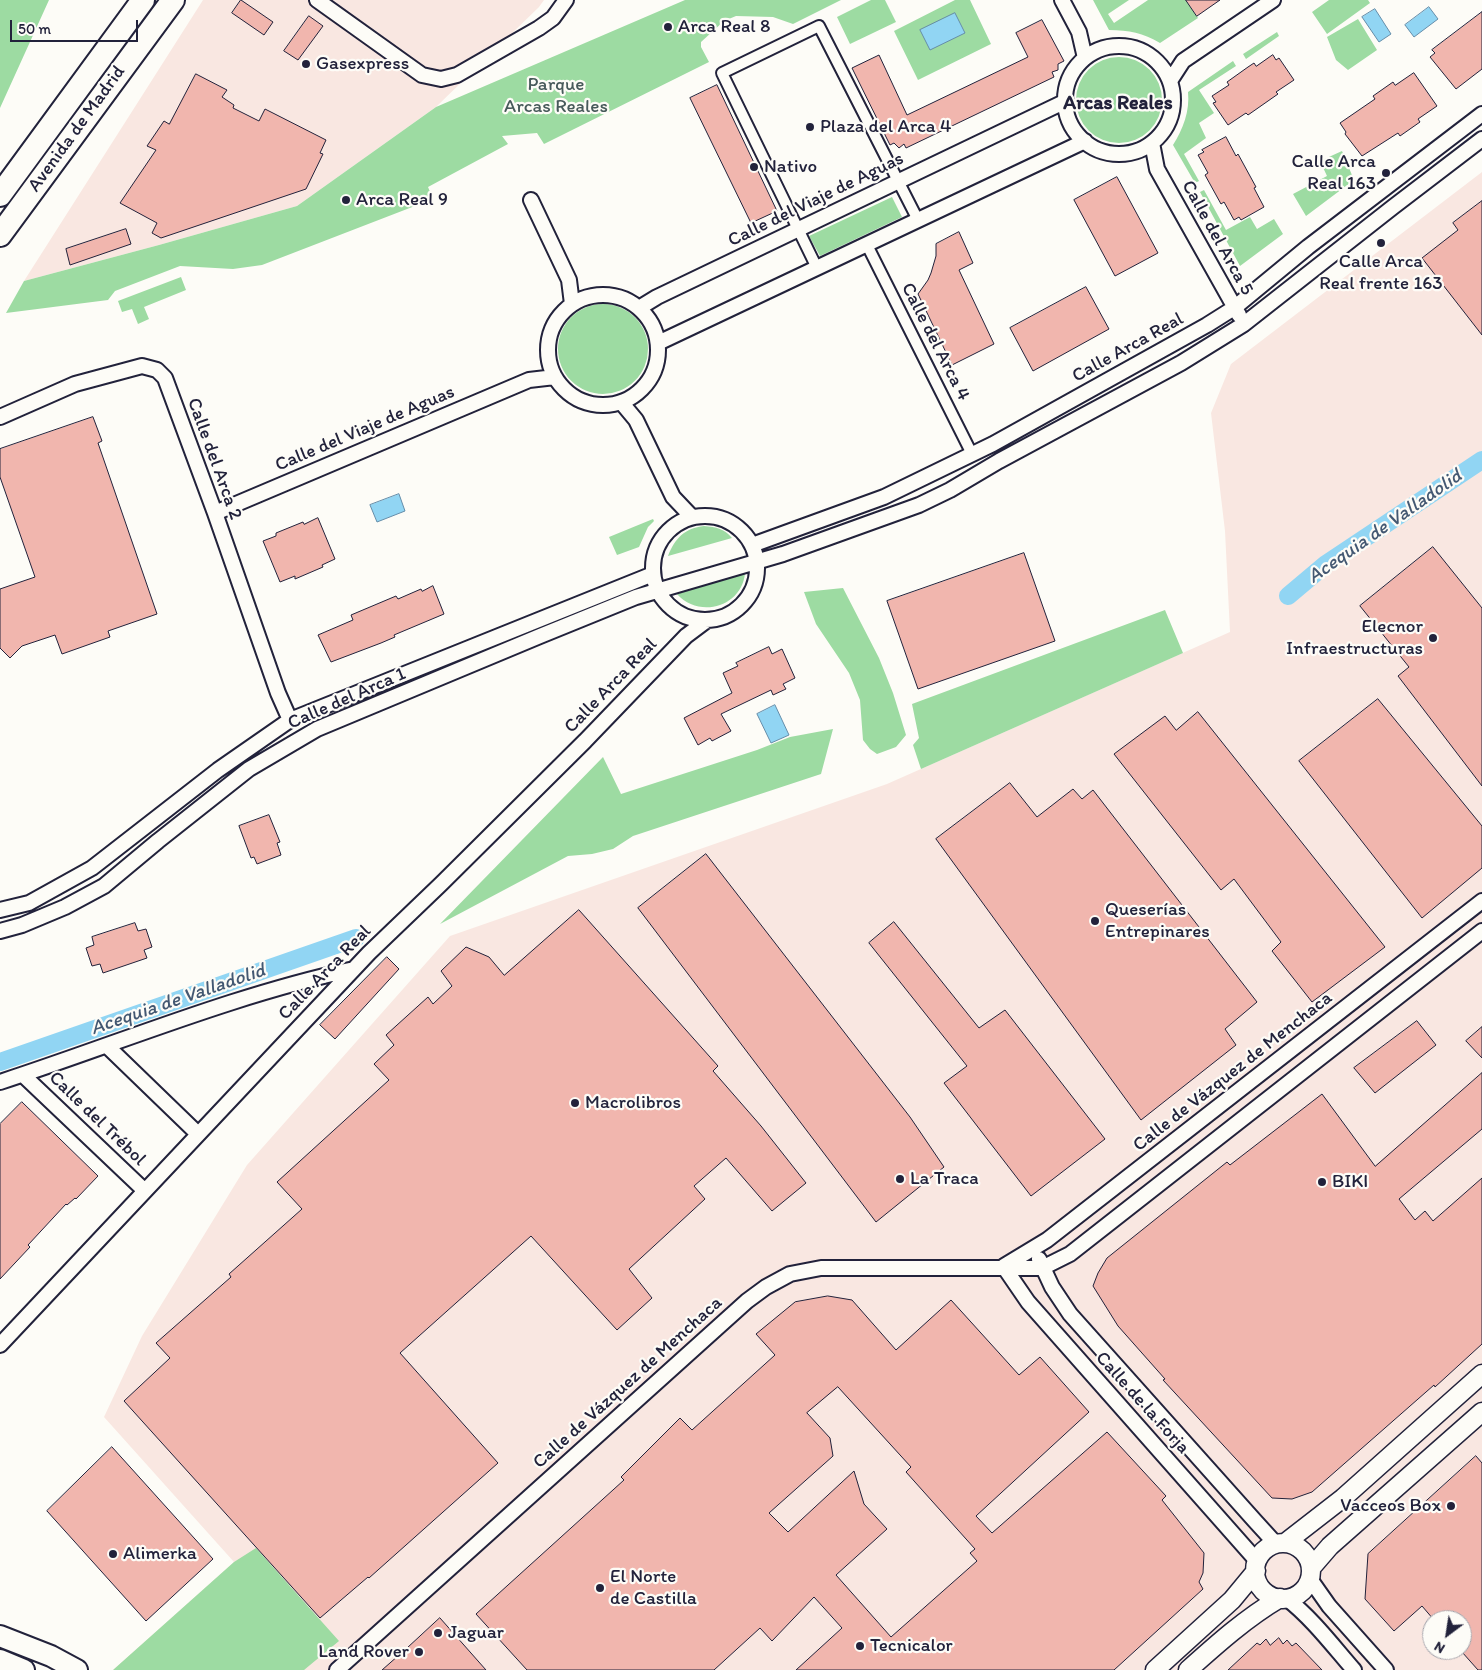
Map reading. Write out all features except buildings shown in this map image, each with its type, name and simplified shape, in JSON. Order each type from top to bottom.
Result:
[{"type":"main road","name":"Avenida de Madrid","points":[[0,195],[143,0]]},
{"type":"main road","name":"Avenida de Madrid","points":[[0,235],[173,0]]},
{"type":"main road","points":[[0,1636],[51,1656],[77,1670]]},
{"type":"main road","points":[[0,1660],[24,1670]]},
{"type":"street","points":[[317,0],[422,75],[441,79],[457,74],[539,28],[553,18],[566,0]]},
{"type":"street","points":[[1062,0],[1079,32],[1085,58]]},
{"type":"street","points":[[1161,66],[1183,61],[1273,0]]},
{"type":"street","points":[[817,268],[722,73],[819,26],[918,220]]},
{"type":"street","points":[[1079,32],[1098,50]]},
{"type":"street","points":[[1125,46],[1139,50],[1151,56],[1161,66],[1170,81],[1173,104],[1167,126],[1152,143],[1136,151],[1128,153],[1101,150],[1085,141],[1075,130],[1068,116],[1066,89],[1070,78],[1076,67],[1085,58],[1098,50],[1125,46]]},
{"type":"street","points":[[1170,81],[1183,61]]},
{"type":"street","name":"Calle del Viaje de Aguas","points":[[639,308],[657,297],[1066,102]]},
{"type":"street","name":"Calle Arca Real","points":[[752,545],[884,497],[993,444],[1208,325],[1234,308],[1308,247],[1482,114]]},
{"type":"street","name":"Calle Arca Real","points":[[658,591],[757,562],[919,505],[950,490],[999,461],[1181,363],[1244,324],[1482,139]]},
{"type":"street","points":[[658,342],[1085,141]]},
{"type":"street","name":"Calle del Arca 5","points":[[1152,143],[1157,169],[1244,324]]},
{"type":"street","name":"Calle del Arca 5","points":[[1136,151],[1157,169]]},
{"type":"street","points":[[531,200],[569,280],[572,304]]},
{"type":"street","name":"Calle del Arca 4","points":[[866,244],[972,454]]},
{"type":"street","points":[[569,280],[588,297]]},
{"type":"street","points":[[601,295],[615,296],[628,300],[639,308],[651,324],[658,342],[658,358],[654,373],[646,386],[634,396],[609,405],[596,405],[572,396],[555,377],[549,362],[548,349],[552,330],[562,313],[572,304],[588,297],[601,295]]},
{"type":"street","name":"Calle del Viaje de Aguas","points":[[529,380],[549,362]]},
{"type":"street","name":"Calle del Arca 2","points":[[0,417],[75,384],[142,366],[157,370],[165,378],[278,693],[290,720]]},
{"type":"street","name":"Calle del Viaje de Aguas","points":[[215,513],[529,380],[555,377]]},
{"type":"street","points":[[634,396],[636,420]]},
{"type":"street","points":[[621,402],[636,420],[673,497],[692,517]]},
{"type":"street","points":[[673,497],[676,523]]},
{"type":"street","name":"Calle Arca Real","points":[[0,1345],[354,969],[578,748],[686,636],[706,621],[725,616],[742,605],[754,587],[757,572],[757,562],[752,545],[745,534],[724,519],[703,515],[676,523],[667,531],[657,546],[653,562],[653,574],[658,591],[665,601],[690,618],[706,621]]},
{"type":"street","name":"Calle del Arca 1","points":[[0,910],[29,903],[92,868],[218,770],[290,720],[653,574]]},
{"type":"street","name":"Calle del Arca 1","points":[[0,930],[22,925],[65,907],[104,886],[250,769],[317,728],[636,597],[658,591]]},
{"type":"street","name":"Calle Arca Real","points":[[686,636],[690,618]]},
{"type":"street","name":"Calle de Vázquez de Menchaca","points":[[1004,1267],[1047,1240],[1482,901]]},
{"type":"street","name":"Calle de Vázquez de Menchaca","points":[[337,1670],[740,1307],[766,1287],[790,1274],[821,1268],[1042,1268],[1070,1254],[1482,931]]},
{"type":"street","points":[[0,1082],[206,1010],[319,977],[354,969]]},
{"type":"street","points":[[107,1046],[198,1134]]},
{"type":"street","name":"Calle del Trébol","points":[[23,1074],[145,1191]]},
{"type":"street","name":"Calle de la Forja","points":[[1035,1249],[1052,1287],[1070,1314],[1281,1543]]},
{"type":"street","name":"Calle de la Forja","points":[[1004,1267],[1028,1302],[1256,1566]]},
{"type":"street","points":[[1155,1670],[1232,1600],[1256,1566],[1262,1553],[1268,1547],[1281,1543],[1343,1498],[1482,1374]]},
{"type":"street","points":[[1188,1670],[1261,1609],[1283,1598],[1296,1596],[1303,1590],[1310,1573],[1330,1546],[1482,1412]]},
{"type":"street","points":[[1281,1543],[1294,1545],[1307,1556],[1310,1573],[1329,1606],[1386,1670]]},
{"type":"street","points":[[1256,1566],[1257,1579],[1261,1587],[1268,1594],[1283,1598],[1296,1605],[1354,1670]]},
{"type":"shaded area","points":[[203,0],[544,0],[436,107],[297,206],[24,281]]},
{"type":"shaded area","points":[[1482,172],[1482,1670],[113,1670],[234,1562],[104,1417],[142,1336],[247,1165],[450,936],[887,784],[1230,632],[1225,531],[1211,413],[1231,364]]},
{"type":"green space","points":[[0,0],[49,0],[0,108]]},
{"type":"green space","name":"Parque Arcas Reales","points":[[685,0],[841,0],[793,24],[773,17],[736,16],[724,21],[701,42],[701,47],[709,62],[544,144],[537,133],[502,136],[508,144],[428,187],[433,199],[262,265],[233,269],[180,266],[115,291],[108,300],[6,313],[24,281],[297,206],[436,107]]},
{"type":"green space","points":[[871,0],[885,0],[896,22],[850,44],[837,17]]},
{"type":"green space","points":[[955,0],[970,0],[991,44],[918,80],[894,31]]},
{"type":"green space","points":[[1093,0],[1129,0],[1108,14],[1114,23],[1148,0],[1186,0],[1198,18],[1160,43],[1136,33],[1109,30]]},
{"type":"green space","points":[[1329,0],[1368,0],[1370,3],[1327,34],[1312,12]]},
{"type":"green space","points":[[1358,19],[1377,50],[1348,70],[1336,60],[1327,37]]},
{"type":"green space","points":[[1277,32],[1279,36],[1246,59],[1243,54]]},
{"type":"green space","points":[[1111,57],[1127,57],[1136,60],[1150,69],[1159,83],[1162,100],[1159,117],[1150,131],[1136,140],[1127,143],[1111,143],[1095,136],[1083,124],[1076,108],[1076,92],[1083,76],[1095,64]]},
{"type":"green space","points":[[1233,61],[1236,66],[1199,90],[1214,113],[1199,123],[1206,138],[1184,154],[1199,181],[1195,183],[1173,145],[1185,120],[1188,92]]},
{"type":"green space","points":[[1342,151],[1354,180],[1306,216],[1293,194],[1327,176],[1320,161]]},
{"type":"green space","points":[[1204,190],[1226,230],[1250,217],[1257,229],[1274,219],[1283,234],[1240,266],[1200,192]]},
{"type":"green space","points":[[892,197],[902,217],[820,256],[809,236]]},
{"type":"green space","points":[[181,277],[186,290],[144,307],[149,319],[138,324],[132,309],[122,312],[118,301]]},
{"type":"green space","points":[[603,304],[620,308],[635,317],[644,332],[648,349],[644,366],[635,381],[620,390],[603,394],[586,390],[571,381],[562,366],[558,349],[562,332],[571,317],[586,308]]},
{"type":"green space","points":[[653,519],[654,521],[648,527],[639,547],[617,555],[609,537]]},
{"type":"green space","points":[[704,526],[720,529],[732,538],[668,556],[677,539],[691,529]]},
{"type":"green space","points":[[745,573],[742,585],[736,594],[718,606],[696,606],[686,602],[677,594]]},
{"type":"green space","points":[[843,588],[879,658],[893,693],[906,735],[896,747],[877,754],[863,740],[860,700],[849,673],[816,624],[804,592]]},
{"type":"green space","points":[[1165,610],[1183,653],[921,769],[913,745],[919,738],[912,704]]},
{"type":"green space","points":[[833,729],[821,774],[633,836],[613,849],[592,854],[568,856],[440,924],[603,757],[621,794],[757,750],[790,737]]},
{"type":"green space","points":[[256,1548],[339,1641],[304,1670],[113,1670],[234,1562]]},
{"type":"water","points":[[1429,7],[1438,19],[1414,37],[1405,25]]},
{"type":"water","points":[[1375,9],[1391,34],[1379,42],[1362,17]]},
{"type":"water","points":[[955,13],[965,33],[930,50],[920,30]]},
{"type":"water","points":[[399,494],[405,511],[377,522],[370,505]]},
{"type":"water","points":[[775,705],[789,735],[771,743],[757,714]]},
{"type":"waterway","name":"Acequia de Valladolid","points":[[1288,596],[1326,564],[1482,460]]},
{"type":"waterway","name":"Acequia de Valladolid","points":[[0,1062],[356,938]]},
{"type":"place","name":"Arca Real 8","points":[[668,27]]},
{"type":"place","name":"Gasexpress","points":[[306,64]]},
{"type":"place","name":"Plaza del Arca 4","points":[[810,127]]},
{"type":"place","name":"Nativo","points":[[754,167]]},
{"type":"place","name":"Calle Arca Real 163","points":[[1386,173]]},
{"type":"place","name":"Arca Real 9","points":[[346,200]]},
{"type":"place","name":"Calle Arca Real frente 163","points":[[1381,243]]},
{"type":"place","name":"Elecnor Infraestructuras","points":[[1433,638]]},
{"type":"place","name":"Queserías Entrepinares","points":[[1095,921]]},
{"type":"place","name":"Macrolibros","points":[[575,1103]]},
{"type":"place","name":"La Traca","points":[[900,1179]]},
{"type":"place","name":"BIKI","points":[[1322,1182]]},
{"type":"place","name":"Vacceos Box","points":[[1451,1506]]},
{"type":"place","name":"Alimerka","points":[[113,1554]]},
{"type":"place","name":"El Norte de Castilla","points":[[600,1588]]},
{"type":"place","name":"Jaguar","points":[[438,1633]]},
{"type":"place","name":"Tecnicalor","points":[[860,1646]]},
{"type":"place","name":"Land Rover","points":[[419,1652]]},
{"type":"district","name":"Arcas Reales","points":[[1118,104]]}]
